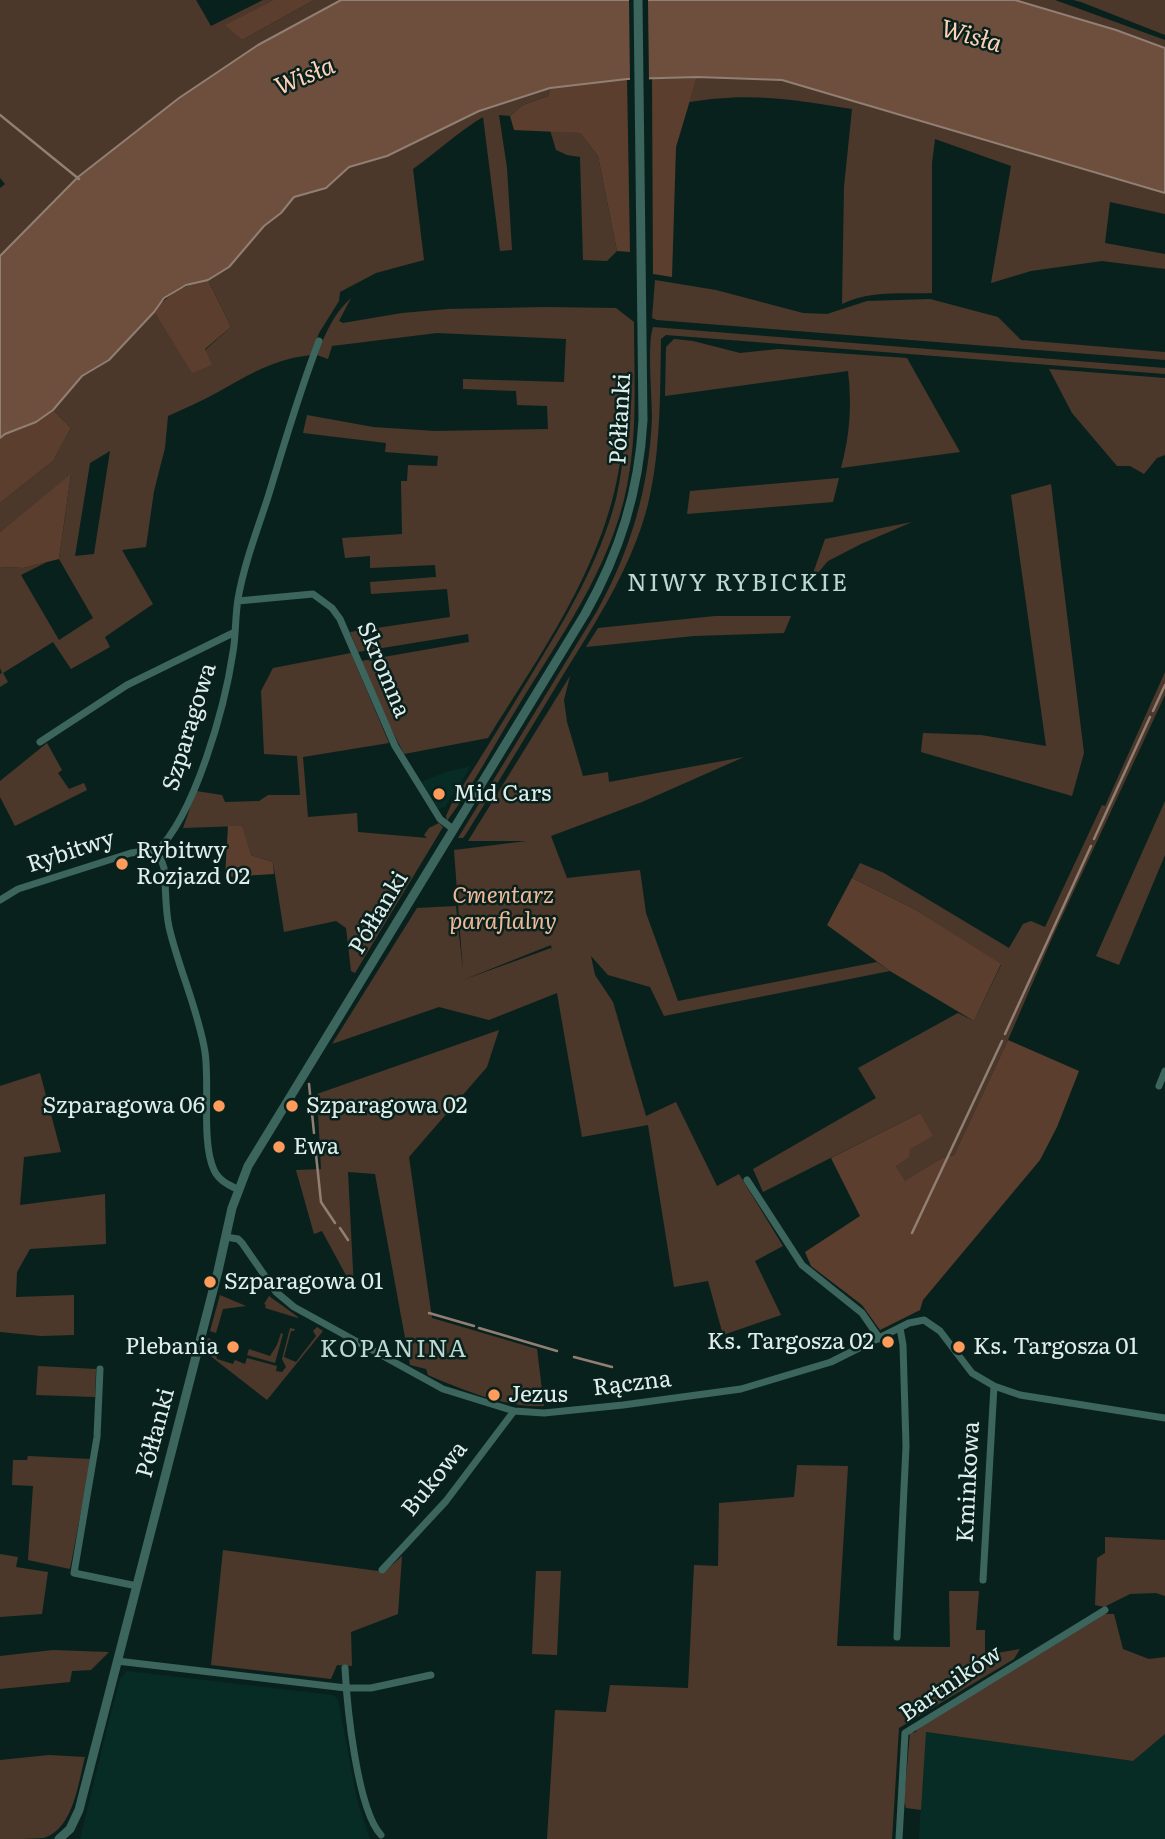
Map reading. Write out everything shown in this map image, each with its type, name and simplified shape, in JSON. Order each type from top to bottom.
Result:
[{"type":"street","name":"Półłanki","points":[[59,1839],[70,1829],[79,1810],[226,1237],[248,1166],[585,614],[604,579],[624,531],[634,495],[641,453],[644,407],[638,0]]},
{"type":"street","name":"Szparagowa","points":[[155,853],[176,827],[202,766],[228,674],[237,601],[249,554],[300,389],[319,341]]},
{"type":"street","name":"Skromna","points":[[237,601],[313,594],[332,608],[340,618],[395,746],[440,819],[453,830]]},
{"type":"street","points":[[40,742],[127,685],[235,632]]},
{"type":"street","name":"Rybitwy","points":[[0,900],[18,889],[131,853],[145,850],[155,853]]},
{"type":"street","points":[[155,853],[161,859],[164,869],[170,930],[194,1003],[203,1043],[213,1168],[221,1180],[239,1190]]},
{"type":"street","points":[[458,902],[530,895]]},
{"type":"street","points":[[1159,1086],[1165,1071]]},
{"type":"street","points":[[747,1180],[802,1265],[862,1313],[880,1339]]},
{"type":"street","name":"Rączna","points":[[226,1237],[238,1239],[242,1243],[276,1292],[294,1307],[443,1389],[514,1410],[558,1412],[741,1389],[831,1362],[918,1321],[929,1322],[940,1331],[972,1373],[994,1386],[1020,1395],[1165,1418]]},
{"type":"street","points":[[897,1637],[906,1446],[903,1345],[900,1328]]},
{"type":"street","points":[[100,1369],[97,1437],[74,1573],[137,1586]]},
{"type":"street","name":"Kminkowa","points":[[983,1580],[994,1386]]},
{"type":"street","name":"Bukowa","points":[[382,1570],[446,1501],[514,1410]]},
{"type":"street","name":"Bartników","points":[[899,1839],[905,1732],[1105,1610]]},
{"type":"street","points":[[117,1661],[346,1688],[371,1688],[431,1675]]},
{"type":"street","points":[[345,1668],[351,1733],[359,1773],[373,1827],[381,1835]]},
{"type":"shaded area","points":[[273,0],[314,0],[242,40],[225,25]]},
{"type":"shaded area","points":[[697,77],[676,147],[672,277],[653,274],[652,78]]},
{"type":"shaded area","points":[[627,79],[630,252],[617,251],[598,156],[580,133],[514,130],[510,116],[523,105],[548,96],[550,88]]},
{"type":"shaded area","points":[[208,280],[231,327],[205,349],[212,365],[192,373],[154,312],[178,290]]},
{"type":"shaded area","points":[[53,410],[71,428],[53,461],[0,503],[0,438],[36,422]]},
{"type":"shaded area","points":[[71,474],[59,559],[23,568],[0,567],[0,532]]},
{"type":"shaded area","points":[[471,766],[445,807],[438,809],[421,782]]},
{"type":"shaded area","points":[[228,826],[242,826],[251,855],[273,862],[274,874],[225,877]]},
{"type":"shaded area","points":[[852,878],[916,910],[1001,964],[974,1021],[890,971],[827,925]]},
{"type":"shaded area","points":[[1008,1040],[1079,1071],[1057,1127],[1040,1160],[923,1300],[920,1310],[880,1330],[862,1305],[811,1266],[805,1252],[860,1216],[831,1158],[920,1113],[933,1136],[910,1149],[909,1157],[896,1166],[905,1181],[942,1158],[954,1155]]},
{"type":"shaded area","points":[[127,1671],[333,1695],[338,1699],[357,1800],[370,1839],[80,1839],[120,1679]]},
{"type":"shaded area","points":[[925,1732],[1133,1761],[1165,1734],[1165,1839],[919,1839]]},
{"type":"green space","points":[[0,0],[196,0],[211,26],[263,0],[273,0],[226,25],[242,40],[314,0],[341,0],[258,45],[24,233],[0,256],[0,188],[5,184],[0,178]]},
{"type":"green space","points":[[1015,0],[1055,0],[1165,40],[1165,48],[1115,30]]},
{"type":"green space","points":[[1073,0],[1165,0],[1165,35],[1081,2]]},
{"type":"green space","points":[[697,77],[782,80],[1165,193],[1165,214],[1110,202],[1105,243],[1165,254],[1165,269],[1102,261],[1031,271],[991,283],[1011,166],[935,139],[932,163],[932,293],[874,295],[842,304],[844,187],[852,109],[752,97],[689,102]]},
{"type":"green space","points":[[550,88],[548,96],[523,105],[510,116],[499,115],[507,168],[512,250],[500,251],[483,117],[413,169],[424,260],[376,273],[340,292],[339,301],[319,333],[311,355],[263,368],[168,416],[165,448],[154,491],[146,547],[122,550],[153,604],[105,637],[110,647],[71,669],[53,642],[3,673],[8,682],[0,687],[0,567],[23,568],[47,562],[21,575],[59,640],[93,618],[59,559],[71,475],[0,532],[0,503],[53,461],[71,428],[53,410],[82,376],[109,360],[154,312],[192,372],[205,350],[231,327],[208,280],[229,267],[264,226],[281,213],[294,197],[326,188],[349,167],[387,156],[479,111]],"holes":[[[110,451],[94,554],[75,556],[90,463]]]},
{"type":"green space","points":[[550,130],[580,133],[598,156],[617,251],[607,261],[583,260],[580,157],[556,150]]},
{"type":"green space","points":[[655,280],[716,290],[803,313],[827,314],[867,301],[930,299],[998,317],[1021,340],[1165,352],[1165,360],[657,320],[652,318]]},
{"type":"green space","points":[[351,298],[339,321],[343,323],[402,313],[448,309],[544,307],[616,308],[634,322],[633,445],[627,486],[609,545],[582,601],[475,780],[447,821],[446,816],[451,805],[555,635],[600,546],[616,499],[621,470],[625,426],[625,382],[621,383],[623,431],[618,473],[608,514],[594,554],[555,630],[488,738],[404,754],[379,705],[361,661],[469,642],[468,634],[358,652],[350,632],[450,617],[447,589],[371,594],[370,582],[436,577],[435,565],[370,568],[370,556],[345,558],[342,538],[402,534],[401,481],[407,481],[408,465],[437,466],[438,456],[385,452],[386,443],[303,433],[307,415],[373,427],[435,431],[548,429],[547,406],[517,405],[516,391],[463,389],[463,379],[564,382],[566,339],[437,333],[332,346],[328,359],[317,355],[335,317]]},
{"type":"green space","points":[[653,327],[1165,368],[1165,374],[666,335],[661,339],[659,422],[652,484],[633,550],[588,634],[466,834],[463,838],[458,838],[597,611],[629,542],[642,494],[650,444],[650,345]]},
{"type":"green space","points":[[674,339],[740,353],[778,349],[907,358],[960,452],[841,468],[849,420],[848,371],[665,396],[666,347]]},
{"type":"green space","points":[[1049,369],[1165,378],[1165,455],[1157,458],[1144,474],[1130,466],[1117,466],[1072,413]]},
{"type":"green space","points":[[839,478],[833,502],[687,514],[690,491]]},
{"type":"green space","points":[[1051,484],[1084,753],[1072,796],[921,752],[923,733],[981,735],[1046,746],[1011,495]]},
{"type":"green space","points":[[912,522],[828,561],[810,582],[825,539]]},
{"type":"green space","points":[[715,616],[791,616],[784,633],[694,636],[586,647],[598,628]]},
{"type":"green space","points":[[351,653],[389,743],[303,757],[308,817],[357,813],[358,832],[427,838],[424,835],[429,828],[439,823],[443,827],[355,973],[351,971],[346,928],[336,921],[284,932],[273,862],[251,855],[241,826],[183,828],[196,791],[222,795],[225,802],[259,801],[268,795],[300,795],[297,756],[264,754],[261,691],[273,668]]},
{"type":"green space","points":[[1165,672],[1165,695],[954,1155],[942,1158],[905,1182],[896,1166],[910,1149],[920,1113],[763,1192],[753,1169],[876,1098],[858,1068],[958,1013],[974,1021],[1001,965],[916,910],[852,878],[860,863],[884,873],[1009,948],[1023,924],[1031,921],[1045,927],[1102,805],[1105,806]]},
{"type":"green space","name":"Cmentarz parafialny","points":[[570,676],[564,700],[567,722],[583,776],[608,772],[609,782],[744,757],[642,802],[551,836],[567,878],[640,870],[646,913],[678,1001],[877,962],[890,971],[664,1016],[650,987],[608,975],[591,956],[595,975],[613,1002],[646,1116],[676,1102],[717,1186],[739,1174],[783,1246],[755,1261],[781,1315],[723,1335],[708,1281],[674,1287],[648,1125],[582,1137],[557,993],[489,1020],[439,1007],[332,1044],[417,908],[456,906],[463,972],[454,850],[527,841],[468,841]],"holes":[[[551,945],[552,951],[551,948],[463,980]]]},
{"type":"green space","points":[[47,743],[62,770],[58,773],[69,789],[84,783],[87,790],[15,826],[0,797],[0,781]]},
{"type":"green space","points":[[1165,801],[1165,855],[1119,965],[1096,956]]},
{"type":"green space","points":[[499,1030],[487,1067],[409,1157],[432,1318],[537,1349],[544,1406],[515,1404],[485,1397],[428,1375],[426,1369],[410,1365],[375,1174],[348,1172],[354,1290],[322,1231],[314,1234],[296,1170],[321,1169],[317,1094]]},
{"type":"green space","points":[[40,1073],[61,1152],[24,1157],[20,1205],[105,1194],[106,1244],[30,1249],[17,1272],[16,1297],[74,1295],[74,1335],[41,1336],[0,1332],[0,1086]]},
{"type":"green space","points":[[220,1295],[246,1306],[223,1309],[216,1333],[210,1331]]},
{"type":"green space","points":[[269,1296],[298,1318],[265,1308],[264,1304]]},
{"type":"green space","points":[[317,1327],[323,1331],[267,1400],[204,1351],[208,1338],[211,1339],[217,1359],[233,1364],[235,1360],[245,1364],[247,1358],[277,1366],[276,1371],[282,1372],[286,1367],[282,1359],[290,1328],[295,1329],[291,1331],[284,1357],[296,1362],[316,1336],[313,1331]]},
{"type":"green space","points":[[281,1333],[283,1334],[275,1363],[247,1355],[249,1349],[270,1356]]},
{"type":"green space","points":[[38,1366],[96,1369],[95,1397],[36,1395]]},
{"type":"green space","points":[[28,1456],[91,1459],[70,1569],[28,1560],[33,1486],[12,1485],[13,1460],[27,1460]]},
{"type":"green space","points":[[797,1465],[848,1466],[837,1646],[950,1647],[949,1591],[979,1591],[976,1630],[985,1630],[985,1655],[1020,1649],[1014,1659],[899,1728],[892,1839],[547,1839],[555,1710],[606,1712],[610,1685],[688,1688],[694,1565],[718,1566],[719,1503],[794,1497]]},
{"type":"green space","points":[[1105,1537],[1165,1540],[1165,1596],[1156,1593],[1130,1594],[1104,1607],[1095,1605],[1097,1558],[1105,1553]]},
{"type":"green space","points":[[223,1550],[378,1571],[382,1574],[402,1556],[398,1614],[351,1632],[352,1666],[337,1665],[331,1679],[211,1665]]},
{"type":"green space","points":[[0,1554],[18,1557],[16,1567],[48,1572],[42,1614],[0,1617]]},
{"type":"green space","points":[[536,1571],[561,1571],[557,1655],[532,1654]]},
{"type":"green space","points":[[1103,1614],[1114,1614],[1123,1649],[1149,1659],[1165,1657],[1165,1734],[1133,1761],[926,1732],[921,1810],[906,1808],[904,1801],[910,1733],[916,1732],[917,1728]]},
{"type":"green space","points":[[53,1650],[109,1652],[91,1670],[72,1671],[70,1682],[0,1689],[0,1656]]},
{"type":"green space","points":[[49,1755],[85,1757],[68,1815],[54,1833],[44,1838],[0,1839],[0,1760]]},
{"type":"water","name":"Wisła","points":[[341,0],[1015,0],[1116,30],[1165,48],[1165,193],[782,80],[697,77],[627,79],[550,88],[479,111],[387,156],[349,167],[326,188],[294,197],[281,213],[264,226],[229,267],[208,280],[186,285],[164,298],[109,360],[82,376],[53,410],[36,422],[0,438],[0,256],[78,177],[179,98],[258,45]]},
{"type":"pier","points":[[629,0],[648,0],[649,82],[630,82]]},
{"type":"waterway","points":[[0,115],[79,179]]},
{"type":"waterway","points":[[1153,711],[1165,685]]},
{"type":"waterway","points":[[1094,839],[1150,717]]},
{"type":"waterway","points":[[1005,1034],[1091,846]]},
{"type":"waterway","points":[[912,1233],[1002,1041]]},
{"type":"waterway","points":[[309,1084],[314,1133]]},
{"type":"waterway","points":[[315,1145],[321,1202],[335,1223]]},
{"type":"waterway","points":[[340,1228],[348,1240]]},
{"type":"waterway","points":[[429,1313],[474,1326]]},
{"type":"waterway","points":[[479,1328],[557,1351]]},
{"type":"waterway","points":[[574,1357],[612,1367]]},
{"type":"place","name":"Mid Cars","points":[[439,794]]},
{"type":"place","name":"Rybitwy Rozjazd 02","points":[[122,864]]},
{"type":"place","name":"Szparagowa 06","points":[[219,1106]]},
{"type":"place","name":"Szparagowa 02","points":[[292,1106]]},
{"type":"place","name":"Ewa","points":[[279,1147]]},
{"type":"place","name":"Szparagowa 01","points":[[210,1282]]},
{"type":"place","name":"Ks. Targosza 02","points":[[888,1342]]},
{"type":"place","name":"Plebania","points":[[233,1347]]},
{"type":"place","name":"Ks. Targosza 01","points":[[959,1347]]},
{"type":"place","name":"Jezus","points":[[494,1395]]},
{"type":"district","name":"NIWY RYBICKIE","points":[[738,584]]},
{"type":"district","name":"KOPANINA","points":[[394,1350]]}]
